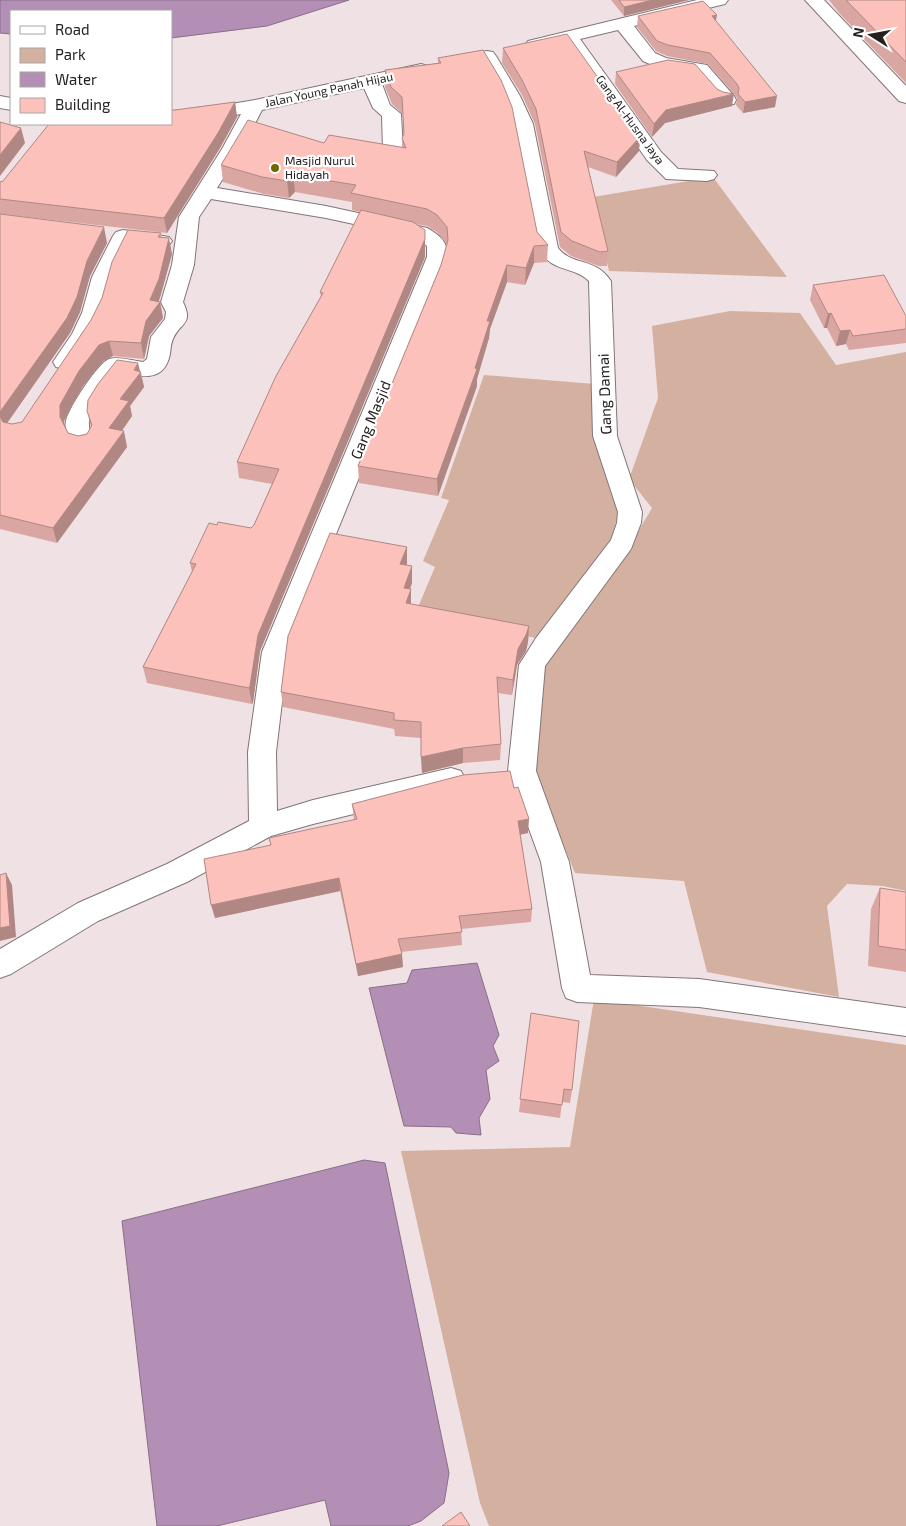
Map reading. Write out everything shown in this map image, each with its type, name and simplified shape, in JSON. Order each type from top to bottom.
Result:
[{"type":"street","points":[[568,36],[719,0]]},
{"type":"street","points":[[814,0],[906,97]]},
{"type":"street","points":[[622,23],[650,57],[661,63],[700,68],[727,100]]},
{"type":"street","name":"Gang Damai","points":[[522,771],[532,665],[622,543],[629,524],[630,512],[605,436],[600,281],[597,274],[552,257],[548,249],[523,124],[494,55],[568,36]]},
{"type":"street","name":"Gang Al-Husna Jaya","points":[[568,36],[660,162],[673,175],[706,175]]},
{"type":"street","name":"Jalan Young Panah Hijau","points":[[172,116],[196,116],[255,106],[294,106],[371,81],[439,67]]},
{"type":"street","points":[[371,81],[382,108],[391,114],[393,151]]},
{"type":"street","points":[[55,374],[82,335],[92,313],[114,235],[174,242],[206,192],[239,150],[255,106]]},
{"type":"street","name":"Gang Masjid","points":[[206,192],[326,212],[411,230],[431,238],[437,246],[437,257],[424,290],[275,652],[262,752],[263,827]]},
{"type":"street","points":[[82,441],[77,428],[77,420],[91,393],[114,365],[147,370],[155,365],[158,359],[162,337],[176,321],[177,312],[172,302],[182,265],[189,217]]},
{"type":"street","points":[[0,965],[88,912],[178,873],[263,827],[314,812],[483,774],[522,771],[555,862],[577,988],[699,993],[906,1022]]},
{"type":"green space","points":[[713,177],[787,277],[609,271],[593,197]]},
{"type":"green space","points":[[730,311],[800,313],[836,365],[906,352],[906,891],[883,886],[847,884],[827,906],[839,997],[707,972],[684,881],[575,873],[532,768],[542,665],[626,552],[652,508],[629,479],[658,398],[652,326]]},
{"type":"green space","points":[[484,375],[595,384],[620,509],[609,547],[540,639],[416,612],[435,567],[423,561],[449,500],[441,498]]},
{"type":"green space","points":[[594,999],[906,1045],[906,1526],[489,1526],[480,1503],[401,1151],[570,1147]]},
{"type":"water","points":[[0,0],[349,0],[267,26],[172,38],[172,10],[10,10],[10,34],[0,33]]},
{"type":"water","points":[[477,963],[499,1035],[493,1046],[499,1061],[486,1070],[490,1099],[479,1118],[481,1135],[456,1133],[451,1127],[404,1126],[369,988],[407,983],[412,970]]},
{"type":"water","points":[[364,1160],[385,1163],[449,1473],[444,1503],[421,1521],[408,1526],[331,1526],[325,1500],[217,1526],[157,1526],[122,1221]]},
{"type":"building","points":[[619,0],[653,0],[624,7]]},
{"type":"building","points":[[846,0],[906,0],[906,62]]},
{"type":"building","points":[[703,1],[717,15],[712,16],[777,96],[745,102],[738,94],[739,88],[737,84],[710,53],[657,41],[638,16]]},
{"type":"building","points":[[567,34],[640,137],[617,162],[584,151],[608,251],[600,252],[572,241],[561,232],[536,109],[503,48]]},
{"type":"building","points":[[483,50],[501,80],[512,107],[537,232],[548,245],[534,246],[526,268],[507,265],[487,321],[490,321],[475,368],[477,369],[437,479],[358,466],[441,265],[448,240],[447,227],[437,215],[427,209],[351,193],[356,185],[293,175],[287,181],[262,177],[221,165],[248,120],[324,143],[329,135],[406,148],[402,138],[404,134],[402,97],[391,87],[385,70],[441,63],[438,58]]},
{"type":"building","points":[[668,60],[695,64],[717,89],[734,94],[666,110],[654,124],[616,72]]},
{"type":"building","points":[[235,102],[218,133],[164,218],[0,199],[0,182],[3,181],[48,125],[172,125],[172,110]]},
{"type":"building","points":[[0,122],[21,128],[0,155]]},
{"type":"building","points":[[361,210],[413,222],[425,230],[425,239],[258,635],[250,686],[249,688],[143,667],[196,564],[190,563],[209,523],[217,525],[218,522],[251,528],[254,525],[279,469],[237,462],[276,376],[323,293],[320,292]]},
{"type":"building","points":[[0,214],[104,227],[87,261],[77,297],[67,318],[0,412]]},
{"type":"building","points":[[128,230],[161,233],[158,237],[169,238],[159,279],[150,300],[160,302],[146,321],[141,343],[109,341],[99,345],[79,371],[60,405],[60,417],[68,433],[78,436],[87,434],[92,425],[87,411],[88,400],[98,384],[117,360],[138,363],[134,370],[141,372],[120,399],[129,401],[109,428],[124,431],[53,528],[0,515],[0,416],[3,422],[12,424],[22,422],[91,320],[102,298],[112,262]]},
{"type":"building","points":[[884,275],[906,316],[906,329],[853,336],[850,330],[840,331],[831,313],[828,314],[813,285]]},
{"type":"building","points":[[330,533],[407,547],[400,564],[412,566],[404,588],[411,589],[406,603],[529,626],[518,649],[513,680],[497,677],[501,744],[463,748],[421,757],[421,722],[394,720],[394,713],[281,692],[288,636]]},
{"type":"building","points":[[510,771],[514,788],[518,787],[529,819],[518,821],[532,909],[459,916],[462,932],[398,939],[402,954],[356,964],[339,878],[211,905],[204,859],[271,845],[269,838],[357,819],[352,804],[463,775]]},
{"type":"building","points":[[6,873],[10,926],[0,928],[0,875]]},
{"type":"building","points":[[880,888],[906,892],[906,950],[878,946]]},
{"type":"building","points":[[531,1013],[579,1021],[572,1090],[564,1089],[562,1105],[520,1099]]},
{"type":"building","points":[[461,1512],[470,1526],[442,1526]]},
{"type":"place","name":"Masjid Nurul Hidayah","points":[[275,168]]}]
